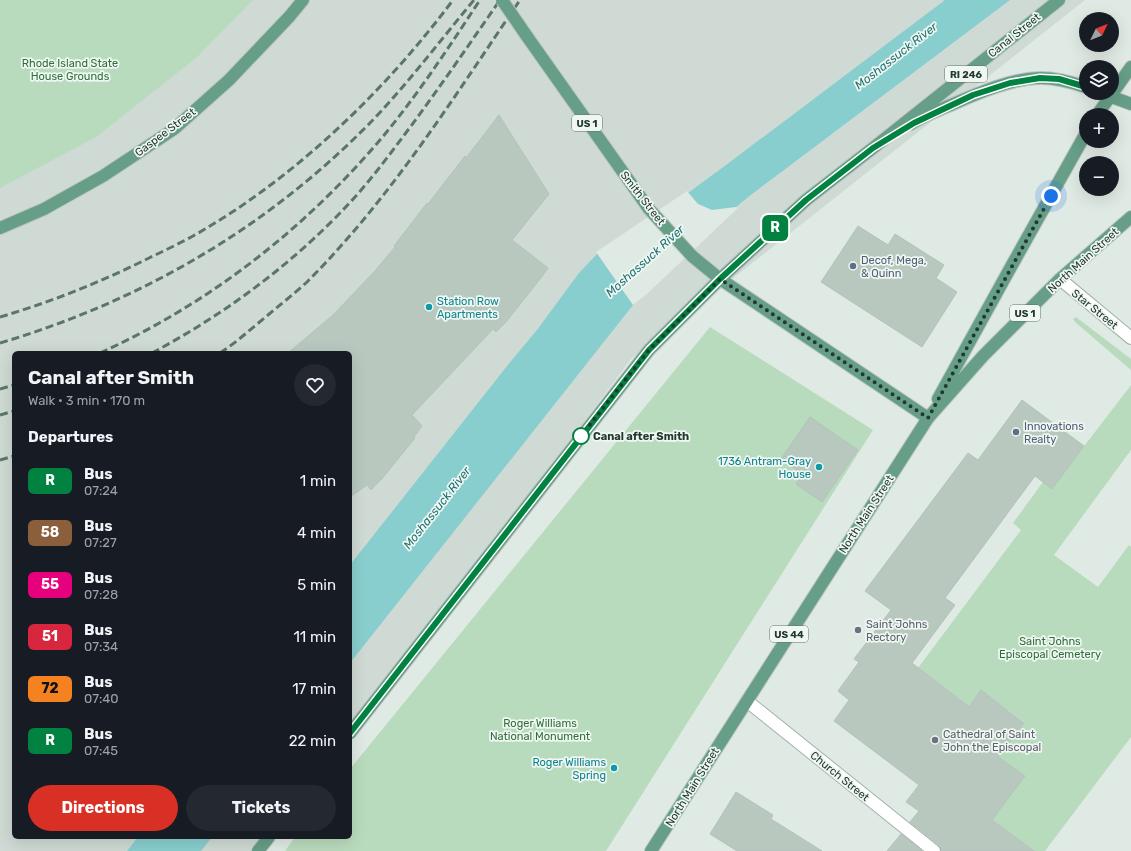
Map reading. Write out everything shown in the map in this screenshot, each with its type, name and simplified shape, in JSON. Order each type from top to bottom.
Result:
[{"type":"main road","name":"Gaspee Street","points":[[0,228],[44,209],[103,176],[174,128],[229,80],[289,17],[303,0]]},
{"type":"main road","name":"Smith Street","points":[[502,0],[649,209],[692,256],[720,279],[928,418]]},
{"type":"main road","name":"Canal Street","points":[[352,730],[649,350],[720,279],[806,200],[1058,0]]},
{"type":"main road","points":[[1119,80],[1131,67]]},
{"type":"main road","points":[[873,148],[929,115],[973,95],[1010,83],[1040,78],[1059,79],[1079,85]]},
{"type":"main road","points":[[1119,100],[1131,104]]},
{"type":"main road","points":[[928,418],[1079,146]]},
{"type":"main road","name":"North Main Street","points":[[651,851],[928,418],[983,356],[1060,279],[1131,217]]},
{"type":"main road","points":[[258,851],[267,839]]},
{"type":"street","name":"Star Street","points":[[1060,279],[1131,338]]},
{"type":"street","name":"Church Street","points":[[747,701],[934,851]]},
{"type":"shaded area","points":[[0,0],[1085,0],[631,359],[352,731],[352,351],[12,351],[12,839],[272,839],[263,851],[0,851]]},
{"type":"green space","name":"Rhode Island State House Grounds","points":[[0,0],[253,0],[196,58],[96,137],[0,188]]},
{"type":"green space","points":[[1076,317],[1131,359],[1131,370],[1075,322],[1073,319]]},
{"type":"green space","name":"Roger Williams National Monument","points":[[710,327],[873,430],[606,851],[285,851],[294,839],[352,839],[352,767]]},
{"type":"green space","name":"Saint Johns Episcopal Cemetery","points":[[1131,385],[1131,450],[1054,555],[1098,587],[1129,545],[1131,547],[1131,737],[1045,851],[1034,851],[992,820],[1024,776],[998,757],[1024,722],[981,690],[969,707],[918,668],[1021,530],[1013,523],[1043,482],[1052,488]]},
{"type":"water","name":"Moshassuck River","points":[[945,0],[1010,0],[752,194],[736,207],[633,305],[352,660],[352,562],[537,330],[579,273],[597,254],[688,193]]},
{"type":"water","points":[[136,839],[210,839],[201,851],[127,851]]},
{"type":"pier","points":[[687,191],[698,204],[712,210],[738,208],[648,293],[633,305],[596,252]]},
{"type":"building","name":"Station Row Apartments","points":[[499,115],[549,194],[512,240],[548,268],[506,322],[496,332],[493,329],[412,415],[422,426],[414,437],[415,438],[381,480],[371,490],[367,485],[352,496],[352,351],[290,351],[333,315],[374,272],[465,156],[466,158]]},
{"type":"building","points":[[858,226],[888,245],[895,234],[944,265],[936,278],[957,292],[922,347],[821,282]]},
{"type":"building","points":[[1022,400],[1084,446],[1052,489],[1035,476],[945,598],[955,605],[912,663],[969,707],[981,690],[1024,723],[998,757],[1025,776],[992,820],[1034,851],[941,851],[939,845],[910,822],[919,811],[906,802],[919,785],[834,721],[849,700],[838,691],[859,662],[854,659],[891,610],[865,591],[968,453],[978,460]]},
{"type":"building","name":"1736 Antram-Gray House","points":[[810,417],[858,450],[822,502],[796,484],[803,474],[781,459]]},
{"type":"building","points":[[736,792],[773,815],[771,819],[822,851],[737,851],[710,834]]},
{"type":"building","points":[[901,834],[922,851],[887,851]]},
{"type":"railway","points":[[0,317],[57,298],[131,267],[195,235],[244,204],[311,153],[342,125],[401,64],[453,0]]},
{"type":"railway","points":[[0,343],[52,326],[102,306],[151,283],[198,257],[243,229],[287,197],[328,163],[368,125],[409,79],[474,0]]},
{"type":"railway","points":[[104,351],[177,313],[213,290],[248,265],[314,210],[374,147],[388,130],[429,75],[480,0]]},
{"type":"railway","points":[[156,351],[207,321],[260,284],[310,242],[333,220],[361,190],[391,153],[440,87],[500,0]]},
{"type":"railway","points":[[223,351],[307,282],[338,250],[394,181],[420,146],[520,0]]},
{"type":"railway","points":[[0,389],[12,386]]},
{"type":"railway","points":[[0,415],[12,412]]},
{"type":"railway","points":[[0,460],[12,457]]},
{"type":"bus line","name":"R","points":[[352,730],[649,350],[720,279],[806,200],[873,148],[914,123],[973,95],[1010,83],[1040,78],[1059,79],[1079,84]]},
{"type":"place","name":"Decof, Mega, & Quinn","points":[[853,266]]},
{"type":"place","name":"Station Row Apartments","points":[[429,307]]},
{"type":"place","name":"Innovations Realty","points":[[1016,432]]},
{"type":"place","name":"Canal after Smith","points":[[581,436]]},
{"type":"place","name":"1736 Antram-Gray House","points":[[819,467]]},
{"type":"place","name":"Saint Johns Rectory","points":[[858,630]]},
{"type":"place","name":"Cathedral of Saint John the Episcopal","points":[[935,740]]},
{"type":"place","name":"Roger Williams Spring","points":[[614,768]]},
{"type":"route","points":[[581,436],[649,350],[720,279],[928,418],[1051,196]]}]
